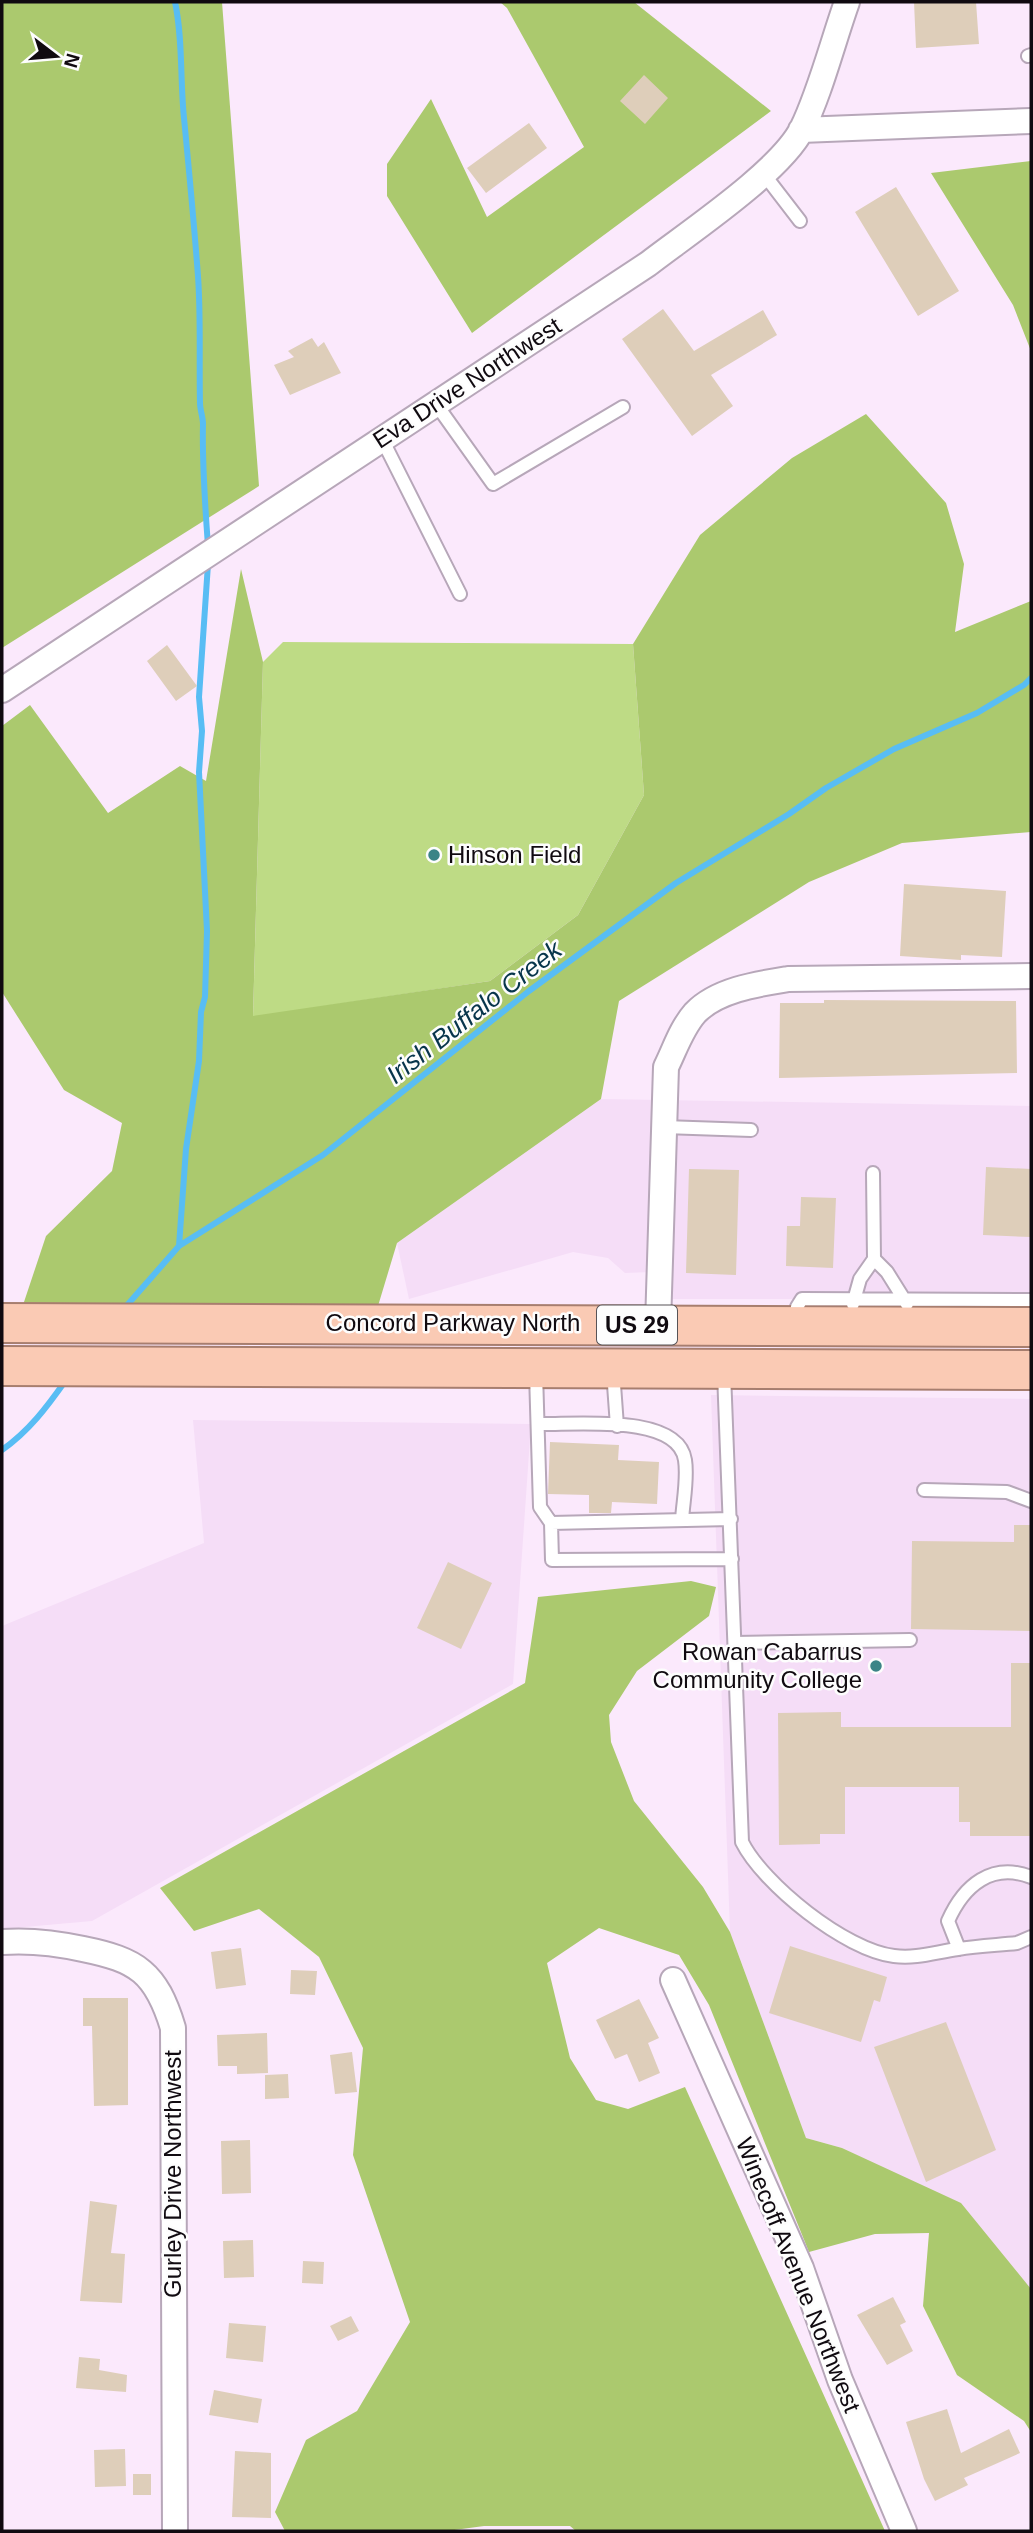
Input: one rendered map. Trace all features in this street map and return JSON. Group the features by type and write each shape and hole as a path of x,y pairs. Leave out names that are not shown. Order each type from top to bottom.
{"highway":[{"name":"Concord Parkway North","path":"12,1323 796,1325 852,1313 911,1313 1031,1326"},
{"path":"254,1368 367,1347 580,1347 592,1340 593,1324"},
{"name":"Concord Parkway North","path":"6,1366 1031,1370"}],"street":[{"name":"Eva Drive Northwest","path":"2,690 648,264 764,173 802,130 847,2"},
{"path":"802,130 1031,121"},
{"path":"658,1325 666,1068 680,1034 696,1012 723,996 751,985 788,979 1031,976"},
{"name":"Gurley Drive Northwest","path":"2,1942 60,1944 122,1957 140,1969 155,1986 170,2017 173,2028 175,2531"},
{"name":"Winecoff Avenue Northwest","path":"673,1980 801,2268 840,2380 904,2531"}],"lane":[{"path":"764,173 800,221"},
{"path":"436,404 493,484 623,407"},
{"path":"382,439 460,594"},
{"path":"664,1127 751,1130"},
{"path":"852,1313 860,1279 874,1259 873,1173"},
{"path":"874,1259 887,1272 911,1313 1031,1300"},
{"path":"536,1370 540,1507 551,1523 552,1560 732,1559"},
{"path":"613,1370 617,1426"},
{"path":"724,1370 742,1842 751,1860 788,1897 830,1927 878,1953 918,1957 959,1949 1017,1943 1031,1937"},
{"path":"538,1424 649,1427 674,1438 685,1459 682,1520"},
{"path":"924,1490 1007,1492 1031,1501"},
{"path":"551,1523 731,1519"},
{"path":"735,1643 910,1640"},
{"path":"959,1949 948,1921 957,1901 985,1877 1000,1870 1016,1871 1031,1877"}],"shaded area":[{"path":"601,1099 1031,1106 1031,1299 651,1299 651,1272 625,1273 608,1258 573,1252 409,1299 397,1243"},
{"name":"Rowan Cabarrus Community College","path":"711,1395 1031,1399 1031,2290 899,2176 842,2148 806,2138 730,1932"},
{"path":"193,1420 531,1424 513,1684 92,1921 2,1929 2,1626 204,1543"}],"green space":[{"path":"2,2 222,2 259,486 2,648"},
{"path":"500,2 634,2 771,111 472,333 387,196 387,164 431,99 487,217 584,147 507,8"},
{"path":"1031,161 1031,351 1013,305 931,173"},
{"path":"866,414 946,503 964,564 955,632 1031,601 1031,832 902,843 809,882 619,1001 601,1099 397,1243 378,1306 23,1305 46,1236 112,1171 122,1123 64,1090 2,992 2,726 30,705 108,813 180,766 206,781 241,569 263,662 253,1016 490,981 578,915 644,795 633,644 700,535 792,458"},
{"name":"Hinson Field","path":"283,642 633,644 644,795 578,915 490,981 253,1017 263,662"},
{"path":"691,1581 716,1587 709,1616 637,1671 609,1715 611,1742 634,1801 703,1887 730,1932 806,2138 842,2148 961,2203 1031,2289 1031,2432 1024,2421 957,2375 923,2306 929,2233 875,2234 809,2252 709,2005 679,1955 599,1928 547,1963 570,2058 596,2100 628,2109 685,2087 885,2531 576,2531 570,2526 484,2526 447,2531 285,2531 275,2512 306,2440 357,2411 410,2322 353,2155 363,2048 319,1957 259,1909 194,1931 160,1888 525,1683 538,1597"}],"building":[{"path":"914,2 976,2 979,44 916,48"},
{"path":"644,75 668,98 645,124 620,101"},
{"path":"529,123 547,148 486,193 467,168"},
{"path":"896,187 959,291 918,316 855,212"},
{"path":"663,309 694,351 763,310 777,335 711,375 733,406 692,436 622,339"},
{"path":"312,338 318,347 324,342 341,373 290,395 274,365 294,357 288,351"},
{"path":"167,645 197,686 176,701 147,661"},
{"path":"904,884 1006,891 1002,957 961,955 961,960 900,956"},
{"path":"824,1000 1016,1001 1017,1073 779,1078 780,1003 824,1003"},
{"path":"986,1167 1031,1169 1031,1237 983,1235"},
{"path":"689,1169 739,1170 736,1275 686,1273"},
{"path":"801,1197 836,1198 833,1268 786,1266 787,1226 800,1226"},
{"path":"550,1442 619,1445 618,1460 659,1462 657,1504 612,1502 611,1513 589,1513 589,1495 548,1494"},
{"path":"1014,1525 1031,1525 1031,1631 911,1629 912,1541 1014,1542"},
{"path":"448,1562 492,1583 461,1649 417,1628"},
{"path":"1011,1663 1031,1663 1031,1836 970,1836 970,1822 959,1822 959,1787 845,1787 845,1834 820,1834 820,1844 779,1845 778,1713 841,1712 841,1727 1011,1727"},
{"path":"790,1946 887,1977 880,2002 874,2000 861,2042 769,2013"},
{"path":"241,1948 246,1985 216,1989 211,1952"},
{"path":"291,1970 317,1971 315,1995 290,1994"},
{"path":"83,1998 128,1998 128,2105 94,2106 92,2026 83,2026"},
{"path":"639,1999 659,2038 648,2043 660,2073 639,2082 627,2054 615,2059 596,2020"},
{"path":"946,2022 996,2150 926,2182 874,2047"},
{"path":"267,2033 268,2073 237,2074 237,2066 218,2066 217,2035"},
{"path":"352,2052 357,2092 335,2094 330,2055"},
{"path":"288,2074 289,2098 265,2099 265,2075"},
{"path":"250,2140 251,2193 222,2194 221,2141"},
{"path":"90,2201 117,2205 111,2253 125,2254 122,2303 80,2301"},
{"path":"253,2240 254,2277 224,2278 223,2241"},
{"path":"303,2261 324,2262 323,2284 302,2283"},
{"path":"893,2297 906,2322 900,2325 913,2351 887,2365 857,2315"},
{"path":"351,2316 359,2331 338,2341 330,2326"},
{"path":"229,2323 266,2326 263,2362 226,2358"},
{"path":"79,2357 100,2359 99,2370 127,2375 126,2392 76,2388"},
{"path":"214,2390 262,2399 258,2423 209,2415"},
{"path":"947,2409 961,2453 1009,2429 1020,2453 964,2478 968,2485 935,2501 924,2479 906,2422"},
{"path":"125,2449 126,2486 95,2487 94,2450"},
{"path":"235,2451 271,2453 271,2518 232,2517"},
{"path":"133,2474 151,2474 151,2495 133,2495"}],"waterway":[{"path":"175,2 198,276 200,403 208,546"},
{"path":"179,1246 186,1149 199,1061 201,1012 205,997 207,931 199,772 202,731 199,697 208,564"},
{"name":"Irish Buffalo Creek","path":"122,1311 179,1246 323,1155 529,991 676,883 789,814 826,788 894,749 977,713 1031,678"},
{"name":"Irish Buffalo Creek","path":"2,1450 37,1418 66,1380"}],"place":[{"name":"Hinson Field","path":"434,855"},
{"name":"Rowan Cabarrus Community College","path":"876,1666"}]}
